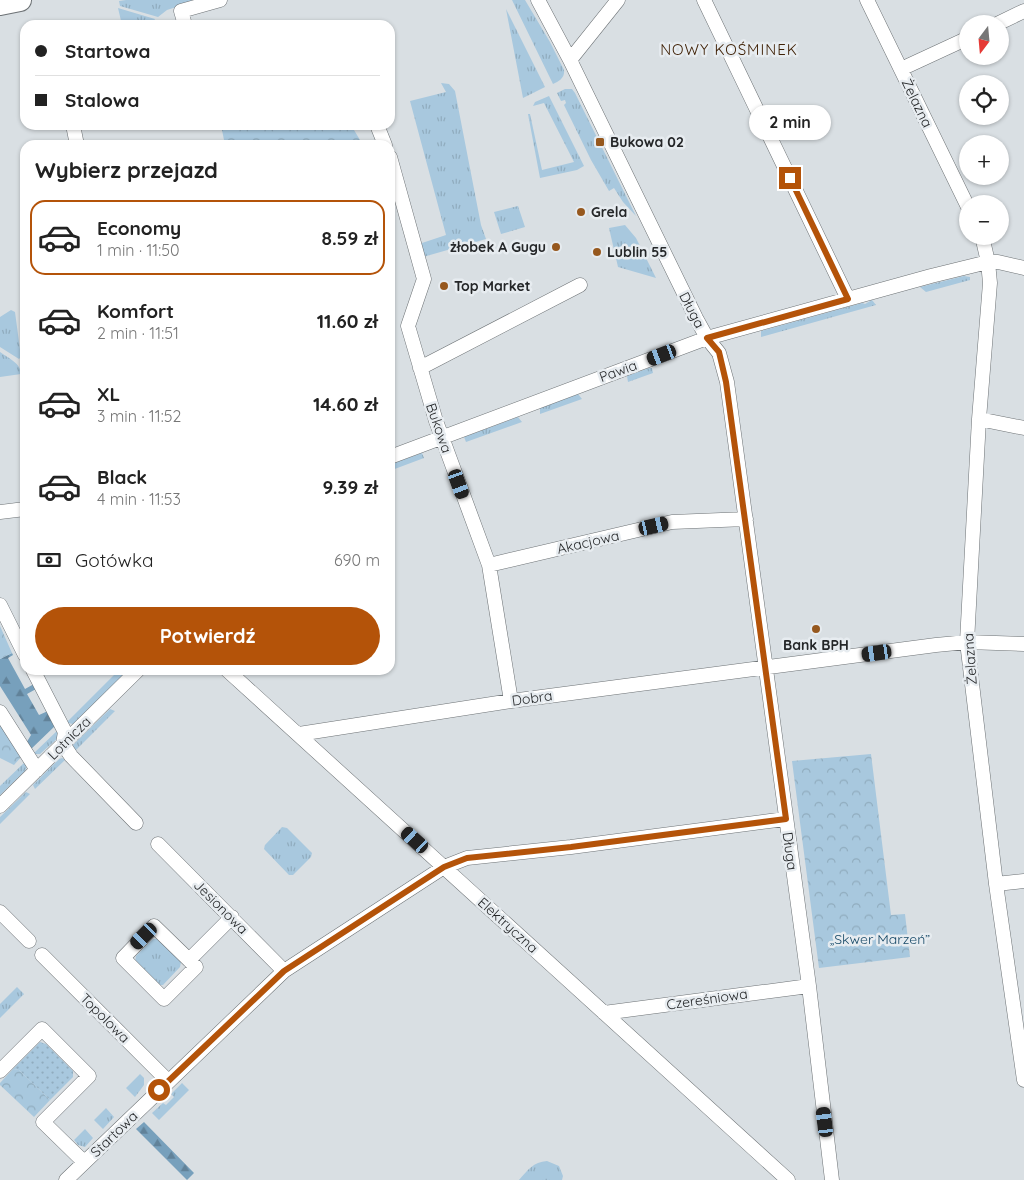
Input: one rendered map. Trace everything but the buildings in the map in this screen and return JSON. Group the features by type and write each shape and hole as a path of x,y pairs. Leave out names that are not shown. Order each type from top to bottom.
{"main road":[{"path":"0,4 20,0"}],"street":[{"path":"184,20 182,11 220,0"},
{"name":"Długa","path":"538,0 570,60 688,303 707,338 719,352 726,382 746,519 809,986 832,1180"},
{"path":"570,60 618,0"},
{"path":"704,0 848,299"},
{"name":"Żelazna","path":"867,0 963,195"},
{"path":"1009,18 1024,11"},
{"path":"901,69 959,42"},
{"name":"Bukowa","path":"395,175 424,278 408,326 442,437 489,565 511,701"},
{"name":"Żelazna","path":"984,245 990,284 979,419 967,642 996,884 1024,1080"},
{"name":"Pawia","path":"395,455 707,338 988,262 998,262 1024,268"},
{"path":"420,368 580,285"},
{"path":"979,419 1024,428"},
{"path":"0,512 20,510"},
{"name":"Akacjowa","path":"489,565 672,522 746,519"},
{"path":"0,606 20,645"},
{"name":"Dobra","path":"299,734 511,701 967,642 1024,644"},
{"path":"36,675 65,732 63,744 71,756 136,823"},
{"name":"Lotnicza","path":"0,806 133,675"},
{"name":"Elektryczna","path":"233,675 788,1180"},
{"path":"0,712 37,770"},
{"name":"Startowa","path":"66,1180 284,971 444,867 467,858 571,847 786,819"},
{"name":"Jesionowa","path":"158,844 284,971"},
{"path":"996,884 1024,881"},
{"path":"0,912 29,941"},
{"path":"189,960 232,917"},
{"path":"154,926 189,960 196,967 164,999 123,958 154,926"},
{"name":"Topolowa","path":"42,955 168,1081"},
{"name":"Czereśniowa","path":"604,1013 809,986"},
{"path":"0,1071 42,1029 89,1076 43,1122 84,1162"}],"green space":[{"path":"198,0 167,10 158,17 120,6 119,1"},
{"path":"512,0 525,0 564,70 563,77 553,84"},
{"path":"118,8 155,19 154,20 121,20"},
{"path":"506,9 545,87 523,98"},
{"path":"441,83 449,84 455,91 481,225 486,239 423,257 419,244 446,235 410,101 446,92"},
{"path":"565,89 572,89 575,93 636,216 623,202 614,188 609,191 591,160 564,105 566,103 565,100 561,101 557,93"},
{"path":"549,96 584,166 577,170 540,178 528,114 530,114 542,170 574,162 544,103 533,106 535,102"},
{"path":"222,130 354,130 360,140 224,140"},
{"path":"518,206 525,227 501,234 494,212"},
{"path":"625,225 636,238 656,278 618,267 609,228"},
{"path":"964,276 970,277 970,280 926,292 920,287"},
{"path":"872,300 876,305 761,337 761,331 862,303 865,304"},
{"path":"11,310 15,312 20,350 19,359 0,347 0,317"},
{"path":"0,352 19,367 20,374 0,377"},
{"path":"652,368 653,373 628,382 627,376"},
{"path":"578,394 582,399 540,414 540,408"},
{"path":"518,417 522,422 466,442 464,437"},
{"path":"422,453 424,458 395,469 395,463"},
{"path":"0,626 12,653 0,659"},
{"path":"12,653 13,655 8,658 25,689 34,684 36,689 27,694 39,715 48,711 56,725 29,751 25,745 31,735 0,686 0,659"},
{"path":"114,675 123,675 73,724 67,722"},
{"path":"110,709 115,711 74,752 73,745"},
{"path":"0,720 22,756 14,765 0,758"},
{"path":"59,729 59,737 40,754 33,754"},
{"name":"„Skwer Marzeń”","path":"871,754 891,915 905,914 910,957 819,968 792,761"},
{"path":"62,758 65,760 35,789 33,785"},
{"path":"26,761 25,771 0,795 0,786"},
{"path":"26,792 30,794 0,824 0,817"},
{"path":"282,827 287,828 312,853 311,857 293,875 289,875 264,849 265,845"},
{"path":"153,939 158,939 181,962 180,967 163,985 158,985 135,962 136,956"},
{"path":"17,987 24,994 0,1018 0,1004"},
{"path":"40,1042 46,1044 73,1071 73,1077 50,1100 19,1070 13,1069"},
{"path":"13,1069 19,1070 50,1100 34,1117 0,1085"},
{"path":"140,1074 144,1078 144,1085 135,1097 126,1088"},
{"path":"182,1083 189,1090 159,1120 152,1113 163,1103 166,1105 174,1097 171,1094"},
{"path":"106,1108 114,1117 103,1129 94,1120"},
{"path":"144,1122 194,1173 187,1180 136,1129"},
{"path":"85,1129 93,1138 85,1147 78,1145 74,1140"},
{"path":"547,1161 559,1166 563,1176 562,1180 519,1180 534,1165"}],"place":[{"name":"Bukowa 02","path":"600,142"},
{"name":"Grela","path":"581,212"},
{"name":"żłobek A Gugu","path":"556,247"},
{"name":"Lublin 55","path":"597,252"},
{"name":"Top Market","path":"444,286"},
{"name":"Bank BPH","path":"816,629"}],"district":[{"name":"NOWY KOŚMINEK","path":"729,50"}],"route":[{"path":"159,1090 284,971 444,867 459,860 786,819 726,382 719,352 707,338 848,299 790,178"}]}
